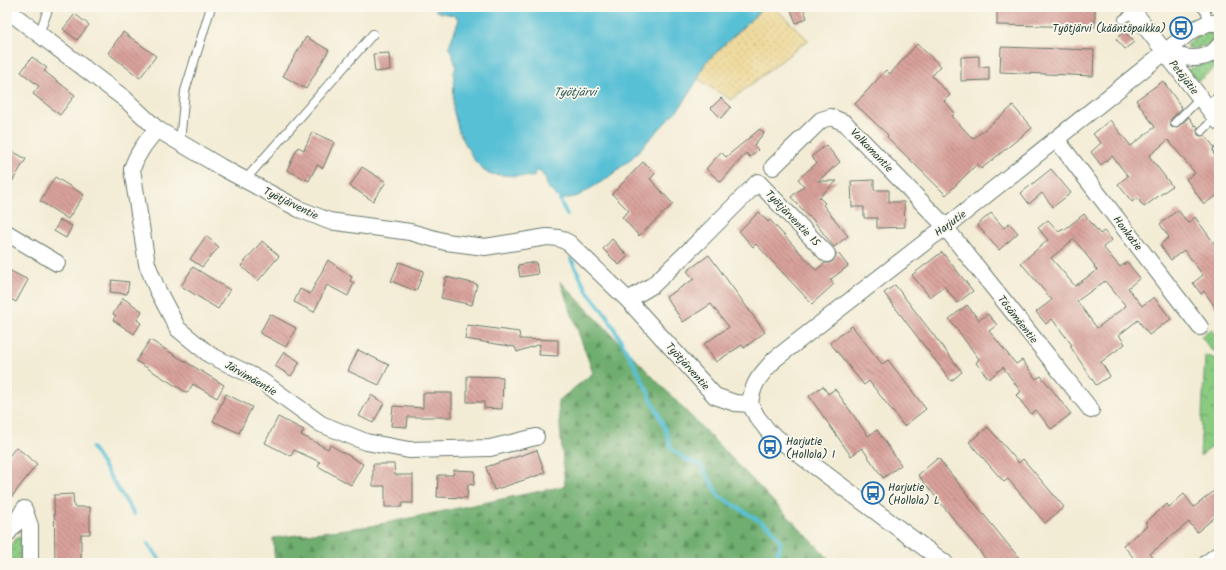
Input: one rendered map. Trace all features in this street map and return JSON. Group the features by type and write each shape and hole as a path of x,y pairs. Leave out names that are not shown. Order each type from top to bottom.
{"street":[{"name":"Työtjärventie","path":"7,10 125,99 157,129 245,180 300,209 330,221 410,232 446,242 485,247 547,238 559,238 569,243 628,300 715,396 735,403 750,404"},
{"name":"Petäjätie","path":"1130,13 1212,108"},
{"name":"Harjutie","path":"750,404 752,389 761,375 775,360 927,240 946,228 1191,31 1214,23"},
{"path":"1165,52 1182,58 1198,58 1209,55 1219,46"},
{"name":"Valkamantie","path":"773,167 821,120 831,117 845,123 946,228"},
{"name":"Järvimäentie","path":"157,129 141,149 132,169 147,264 157,289 178,329 210,355 259,379 321,424 366,442 409,450 490,448 536,437"},
{"name":"Honkatie","path":"1056,139 1200,328"},
{"name":"Työtjärventie 15","path":"628,300 653,285 700,242 758,182 827,254"},
{"name":"Tösämäentie","path":"946,228 1091,410"},
{"path":"7,233 57,262"},
{"path":"750,404 768,432 945,563"},
{"path":"7,534 16,523 24,509 30,526 30,563"},
{"path":"1207,563 1219,554"}],"lane":[{"path":"39,34 49,7"},
{"path":"180,142 185,91 211,7"},
{"path":"1202,7 1214,23"},
{"path":"245,180 373,34"},
{"path":"1175,123 1212,108"},
{"path":"1202,131 1212,108"}],"green space":[{"path":"1205,32 1210,32 1212,35 1214,39 1213,44 1193,49 1187,47 1187,44"},
{"path":"1219,59 1219,65 1195,83 1186,71 1194,67"},
{"path":"560,281 833,563 275,563 273,538 371,526 565,486 558,401 593,373"},
{"path":"1212,329 1219,339 1219,352 1211,350 1201,336"},
{"path":"1205,355 1219,360 1219,442 1200,456"},
{"path":"18,537 21,538 20,563 11,563 8,556 10,545"}],"sand":[{"path":"764,7 774,7 808,40 731,100 698,79 705,63"}],"water":[{"name":"Työtjärvi","path":"435,7 764,7 705,63 698,79 682,105 630,160 606,179 578,196 560,200 547,187 546,180 540,171 537,171 533,177 488,174 474,160 459,132 453,109 454,73 456,66 449,46 459,20 457,17 436,11"}],"building":[{"path":"797,7 803,7 807,18 796,23 791,10"},
{"path":"997,7 1095,7 1095,27 997,25"},
{"path":"75,14 89,25 77,40 63,29"},
{"path":"1124,31 1134,42 1125,49 1116,39"},
{"path":"123,32 156,56 140,78 108,53"},
{"path":"306,37 329,50 306,89 283,76"},
{"path":"917,44 941,66 932,76 950,95 944,101 955,113 952,116 973,139 1013,106 1032,128 981,169 977,164 946,195 887,137 888,135 855,104 886,70 890,74"},
{"path":"1001,47 1094,50 1093,76 1000,72"},
{"path":"389,53 390,70 375,72 373,54"},
{"path":"979,56 979,67 989,66 989,80 961,81 961,57"},
{"path":"32,57 47,68 44,71 75,95 60,115 33,94 39,86 21,72"},
{"path":"1163,81 1182,108 1171,119 1171,127 1177,128 1189,117 1195,126 1196,125 1198,127 1198,135 1205,135 1214,147 1214,155 1219,156 1219,194 1204,204 1186,179 1195,173 1168,140 1149,156 1172,186 1144,207 1137,198 1132,202 1118,184 1128,176 1112,156 1101,165 1091,152 1101,143 1093,134 1110,120 1131,146 1155,127 1136,100"},
{"path":"721,98 731,107 721,118 711,108"},
{"path":"760,129 764,133 754,145 758,150 750,157 746,153 721,182 706,169 721,152 726,157"},
{"path":"312,132 334,142 323,168 317,165 309,181 287,170 298,147 304,150"},
{"path":"826,145 840,162 818,181 837,181 819,197 825,203 823,205 848,236 834,247 810,216 809,217 791,197 804,186 798,179 817,163 811,157"},
{"path":"7,148 26,159 7,190"},
{"path":"643,162 655,174 650,179 673,204 639,236 622,217 629,211 612,194"},
{"path":"362,167 386,182 373,201 350,186"},
{"path":"1051,169 1071,193 1053,207 1042,193 1029,204 1021,193"},
{"path":"55,177 84,195 68,219 40,201"},
{"path":"874,180 874,190 889,190 889,202 904,202 905,227 877,228 877,218 864,218 864,207 852,207 851,181"},
{"path":"1178,210 1188,223 1195,217 1219,250 1219,313 1204,291 1201,294 1193,283 1203,275 1184,250 1171,260 1160,245 1169,237 1160,224"},
{"path":"759,212 768,222 770,220 816,270 825,263 833,261 838,253 848,266 830,280 834,284 812,304 756,244 753,247 739,231"},
{"path":"991,213 1004,228 1009,223 1018,233 999,250 977,225"},
{"path":"1084,214 1100,234 1104,231 1112,240 1103,247 1120,267 1127,262 1140,278 1128,288 1142,306 1154,297 1171,319 1149,335 1138,320 1119,335 1125,344 1101,362 1110,376 1096,385 1070,346 1072,345 1052,319 1046,324 1036,312 1052,300 1021,263 1048,240 1038,228 1048,220 1059,232 1063,228 1064,230","holes":["1074,239 1097,270 1075,286 1051,258","1105,281 1126,306 1097,328 1077,301"]},
{"path":"60,220 72,226 66,238 54,231"},
{"path":"206,236 219,247 202,267 190,259"},
{"path":"612,239 628,256 619,265 603,249"},
{"path":"262,241 279,256 258,281 241,266"},
{"path":"942,252 973,291 957,303 944,286 930,297 912,275"},
{"path":"709,255 765,332 744,348 742,345 716,362 704,344 729,327 711,304 683,322 666,297 694,279 687,271"},
{"path":"328,260 352,277 350,281 354,283 348,296 327,285 314,312 294,302 300,289 310,294"},
{"path":"399,262 424,271 416,291 391,281"},
{"path":"536,262 538,274 520,277 518,265"},
{"path":"193,267 230,290 218,309 181,286"},
{"path":"7,269 28,280 16,302 7,297"},
{"path":"446,277 477,284 472,305 441,298"},
{"path":"112,280 129,282 127,294 110,292"},
{"path":"895,285 962,372 951,381 884,293"},
{"path":"123,298 142,311 137,320 141,323 134,334 113,320 116,316 113,314"},
{"path":"967,305 979,320 988,314 997,325 989,331 1016,364 1022,360 1036,379 1041,376 1071,414 1051,429 1036,410 1031,414 1016,395 1021,392 1003,367 989,379 976,363 979,359 949,319"},
{"path":"270,314 296,328 286,347 260,333"},
{"path":"467,325 519,332 520,339 558,340 558,356 539,355 540,344 517,352 515,347 465,339"},
{"path":"852,326 882,364 888,360 926,409 904,426 869,381 864,385 830,343"},
{"path":"150,340 224,385 217,398 193,384 187,393 136,361"},
{"path":"358,350 389,365 379,385 348,371"},
{"path":"284,352 300,362 291,376 275,366"},
{"path":"467,376 503,377 502,409 484,408 484,402 467,402"},
{"path":"823,386 828,394 835,389 868,436 877,430 901,465 883,478 862,448 851,456 809,396"},
{"path":"423,393 452,393 452,417 408,417 407,427 391,426 393,406 423,408"},
{"path":"226,394 252,407 239,433 213,421"},
{"path":"371,395 384,403 373,423 359,416"},
{"path":"278,417 304,430 301,435 328,449 330,445 363,464 351,485 318,466 320,462 294,450 291,456 265,443"},
{"path":"988,427 1019,463 1023,459 1064,507 1045,523 1008,479 1004,482 969,442"},
{"path":"16,447 37,464 7,503 7,459"},
{"path":"537,450 545,473 494,490 486,467"},
{"path":"938,458 1023,563 989,563 918,475"},
{"path":"373,464 394,464 395,475 413,475 413,503 402,503 402,507 385,507 385,486 373,486"},
{"path":"454,470 475,471 474,485 468,484 467,498 437,497 438,475 453,475"},
{"path":"1219,487 1219,514 1197,532 1189,522 1150,554 1157,563 1138,563 1123,545 1147,526 1145,523 1167,504 1169,507 1184,494 1194,507"},
{"path":"73,494 74,507 90,507 90,534 81,534 81,563 55,563 54,495"}],"waterway":[{"path":"560,200 567,215"},
{"path":"571,259 587,291 607,316 638,371 665,428 671,448 686,460 701,465 719,496 771,528 781,543 774,563"},
{"path":"92,448 134,514"},
{"path":"148,544 162,563"}],"place":[{"name":"Työtjärvi (kääntöpaikka)","path":"1181,28"},
{"name":"Harjutie (Hollola) I","path":"770,447"},
{"name":"Harjutie (Hollola) L","path":"873,493"}]}
